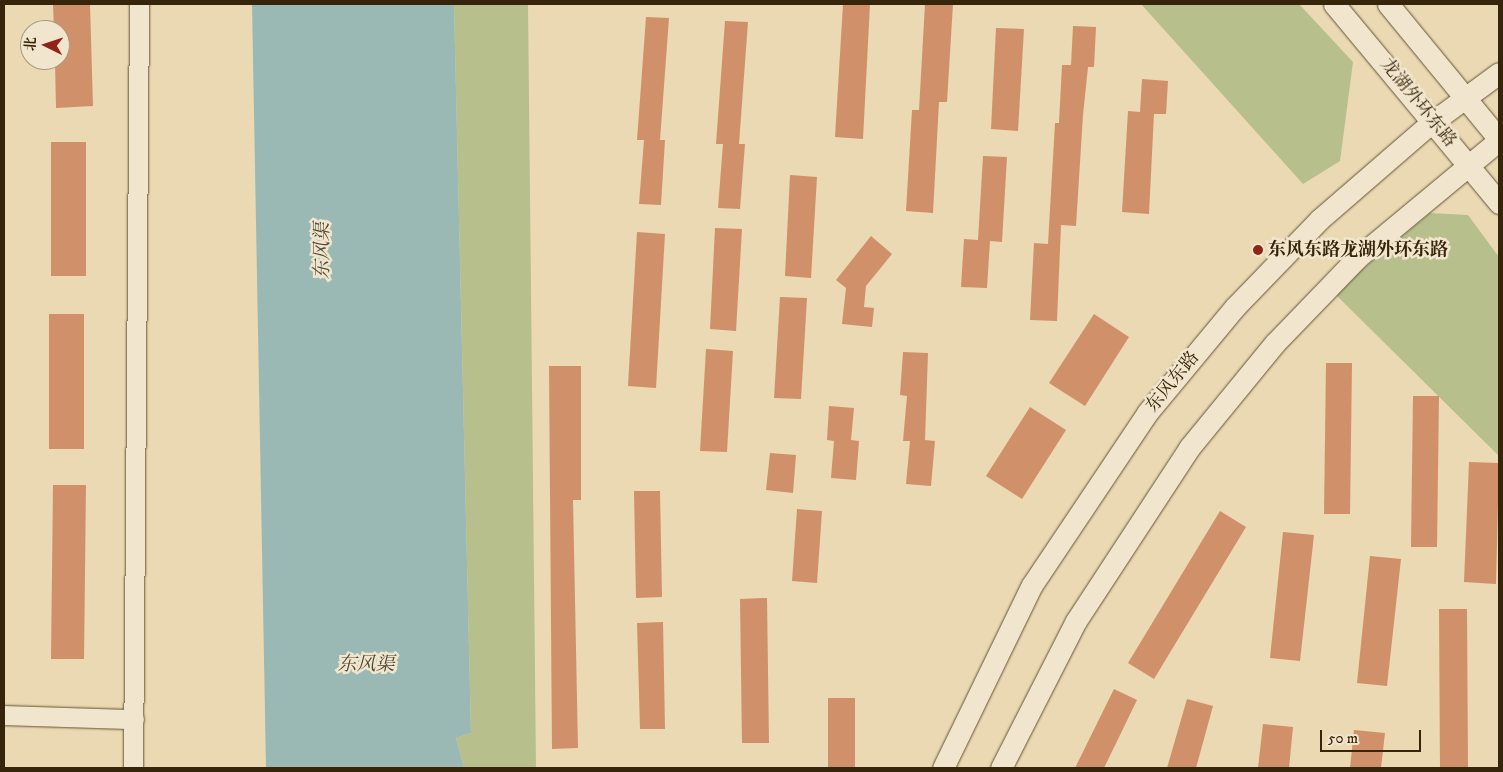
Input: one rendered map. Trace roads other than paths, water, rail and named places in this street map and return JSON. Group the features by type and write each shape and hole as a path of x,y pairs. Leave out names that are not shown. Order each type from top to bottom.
{"main road":[{"name":"龙湖外环东路","path":"1334,4 1499,203"},
{"path":"1001,768 1076,621 1189,448 1320,295 1467,164 1499,139 1388,4"},
{"name":"东风东路","path":"942,768 1032,585 1147,413 1288,251 1433,122 1499,72"}],"street":[{"path":"133,768 139,4"},
{"path":"4,715 134,719"}],"water":[{"name":"东风渠","path":"252,4 454,4 471,733 456,738 464,768 266,768"}],"place":[{"name":"东风东路龙湖外环东路","path":"1258,250"}]}
